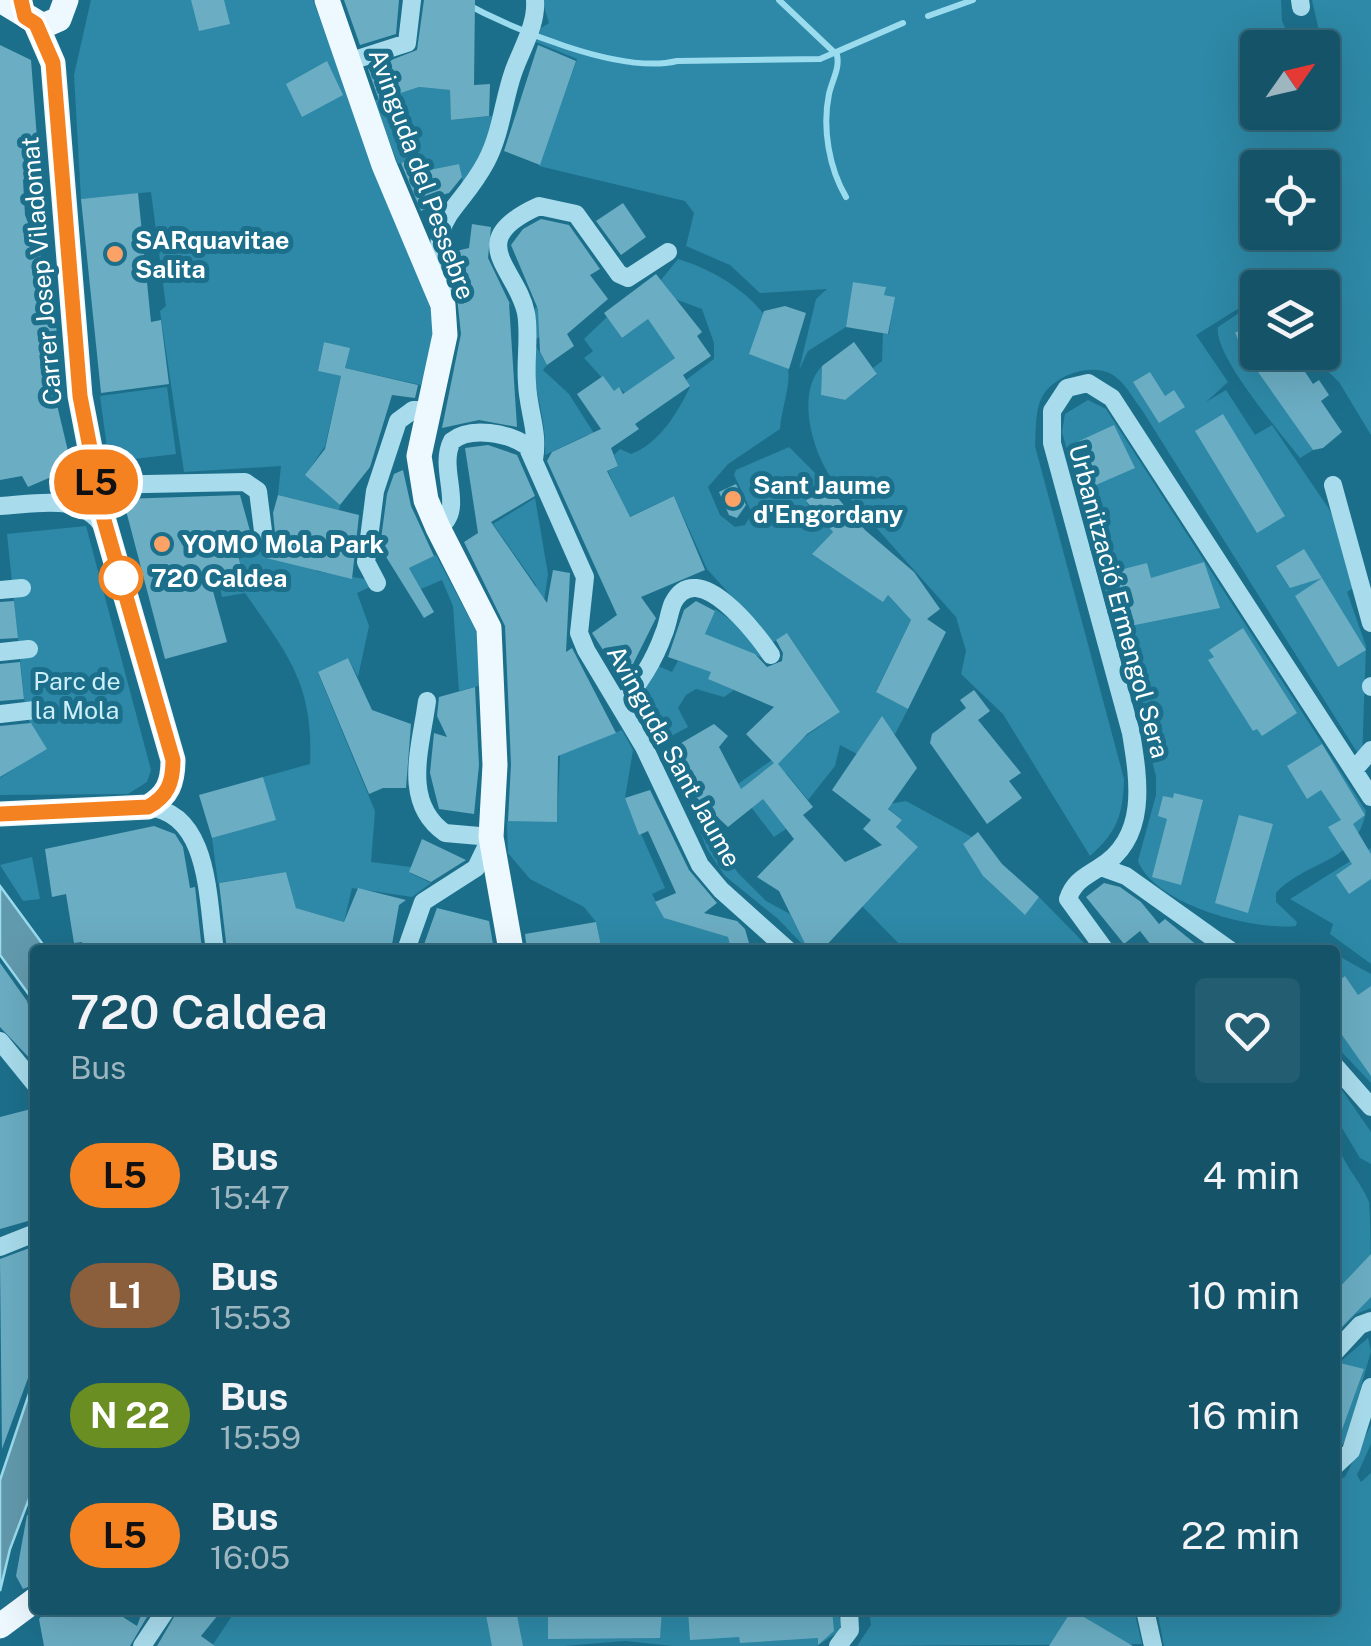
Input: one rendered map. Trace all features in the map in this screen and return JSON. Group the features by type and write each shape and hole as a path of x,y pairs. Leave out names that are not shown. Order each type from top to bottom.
{"main road":[{"path":"0,0 56,21 65,1"},
{"name":"Avinguda del Pessebre","path":"328,0 384,165 443,306 445,336 419,456 426,500 489,628 496,764 491,837 510,945"},
{"name":"Carrer Josep Viladomat","path":"27,13 53,63 80,396 95,475 173,777 160,800 148,807"},
{"path":"0,814 148,807"},
{"path":"6,1622 30,1604"}],"street":[{"path":"348,62 407,42 412,0"},
{"path":"443,306 445,290 439,255 442,222 488,157 535,0"},
{"path":"534,460 537,429 527,389 526,313 502,268 499,241 508,224 538,206 576,214 619,274 628,278 668,252"},
{"name":"Urbanització Ermengol Sera","path":"1102,945 1070,907 1070,892 1078,880 1125,846 1138,776 1131,734 1052,444 1052,410 1058,397 1076,384 1088,383 1112,398 1371,796"},
{"path":"377,583 366,562 368,514 398,421 413,410 426,410"},
{"path":"438,528 448,522 453,508 446,452 459,436 518,439 534,460"},
{"name":"Avinguda Sant Jaume","path":"534,460 585,577 579,633 620,704 700,865 720,890 782,945"},
{"path":"67,502 95,475 245,482 258,491 264,538"},
{"path":"1334,485 1371,623"},
{"path":"0,506 67,502 86,508 110,537"},
{"path":"0,590 22,588"},
{"path":"620,704 652,663 673,603 696,588 723,600 746,621 771,655"},
{"path":"0,652 28,649"},
{"path":"408,945 424,902 482,860 491,837 445,833 421,809 417,776 427,701"},
{"path":"0,714 35,710"},
{"path":"1354,770 1371,750"},
{"path":"148,807 178,817 198,848 213,945"},
{"path":"1101,867 1126,876 1223,945"},
{"path":"461,876 482,878 501,893"},
{"path":"0,1041 30,1078"},
{"path":"1340,1072 1371,1107"},
{"path":"0,1247 30,1235"},
{"path":"1340,1347 1360,1326 1371,1321"},
{"path":"1340,1461 1350,1451 1371,1387"},
{"path":"142,1646 163,1615"},
{"path":"838,1646 850,1630 849,1615"},
{"path":"1147,1615 1152,1646"}],"green space":[{"path":"91,0 313,0 432,312 434,344 421,385 345,368 349,348 324,342 318,371 341,376 325,446 309,470 311,480 340,505 339,510 278,495 281,466 184,472 160,311 166,306 151,192 81,199 74,75"},
{"path":"542,0 1281,0 1286,30 1240,30 1240,130 1340,130 1340,30 1319,30 1312,0 1371,0 1371,435 1339,382 1327,370 1340,370 1340,270 1240,270 1240,308 1196,335 1228,382 1206,402 1226,390 1255,435 1272,425 1329,509 1364,580 1347,592 1366,646 1362,760 1127,389 1108,373 1076,372 1055,383 1041,399 1035,446 1124,779 1117,822 1090,856 1003,714 961,674 966,651 956,617 830,476 817,451 808,406 814,377 822,366 821,395 844,400 877,375 873,368 882,361 883,333 889,334 894,297 884,295 885,287 854,282 846,327 808,351 799,370 816,299 827,289 760,293 730,265 686,246 694,213 685,201 539,166 577,59 536,42 541,28 549,23"},
{"path":"419,87 450,90 452,120 492,116 485,150 464,189 459,164 424,171 418,156 398,164 373,101"},
{"path":"678,259 715,274 748,298 774,329 788,368 780,429 728,464 708,487 720,515 735,527 745,525 752,513 734,475 736,470 789,447 825,483 806,502 833,532 813,553 883,601 888,595 911,620 876,691 908,709 895,734 877,724 857,754 840,745 835,766 808,800 786,773 770,785 760,774 744,787 770,793 786,829 774,837 735,786 840,712 788,634 773,642 707,569 674,496 629,517 608,471 618,466 614,455 620,449 631,454 659,435 690,387 686,380 714,359 714,343 702,309 675,299 661,280"},
{"path":"542,305 556,327 534,341 535,308"},
{"path":"1240,312 1240,330 1235,334 1240,341 1240,370 1259,370 1313,450 1300,458 1250,394 1226,356 1218,327"},
{"path":"607,317 622,338 649,318 675,358 625,393 619,388 614,391 584,358 593,351 584,339"},
{"path":"534,342 547,365 543,370 569,394 602,446 587,435 545,455 533,365"},
{"path":"167,387 176,454 109,462 100,396"},
{"path":"1088,400 1106,409 1366,811 1352,842 1276,893 1276,902 1297,922 1296,926 1256,924 1208,912 1164,890 1148,877 1138,861 1156,795 1156,776 1062,432 1065,414"},
{"path":"535,498 548,574 543,608 538,608 536,585 493,524"},
{"name":"Parc de la Mola","path":"86,526 151,770 147,782 128,794 0,795 0,778 46,748 26,716 7,534"},
{"path":"270,549 316,567 316,571 365,579 370,587 357,593 369,626 358,677 348,658 318,673 375,811 371,862 411,867 410,873 431,883 412,897 352,888 344,922 296,908 286,872 218,883 212,838 275,820 263,777 310,764 308,712 286,653 245,593 222,597 219,582 242,572 239,559"},
{"path":"436,555 480,638 482,685 459,691 453,606 442,580 421,589 409,568"},
{"path":"715,609 745,630 767,660 724,642 709,679 734,690 724,697 696,689 686,695 678,708 688,727 655,745 631,707 658,666 672,672 678,661 693,665"},
{"path":"622,730 633,750 625,798 665,888 652,894 664,918 728,937 730,945 601,945 596,922 584,907 530,879 508,853 507,821 557,821 560,755"},
{"path":"906,801 972,837 963,844 984,877 1024,914 1039,897 1086,945 900,945 862,906 917,848 896,827 902,820 884,805"},
{"path":"688,803 738,873 766,901 790,914 806,945 725,876 707,849"},
{"path":"1371,848 1371,964 1330,934 1333,924 1290,899"},
{"path":"32,857 40,899 23,901 0,865"},
{"path":"1340,957 1371,974 1371,1083 1340,1050"},
{"path":"1340,1087 1371,1132 1371,1164 1360,1158 1342,1128"},
{"path":"1340,1151 1369,1202 1371,1308 1356,1314 1340,1330"},
{"path":"1368,1338 1371,1351 1346,1440 1340,1448 1340,1362"},
{"path":"1371,1425 1371,1444 1357,1475 1361,1482 1371,1473 1371,1646 1164,1646 1158,1615 1340,1615 1340,1479 1345,1477"},
{"path":"233,1615 838,1615 841,1620 840,1631 817,1646 673,1646 625,1641 564,1646 212,1646"},
{"path":"870,1615 1135,1615 1142,1644 857,1646 871,1625"}],"shaded area":[{"path":"0,886 43,945 30,945 30,996 0,955"},
{"path":"30,1391 30,1496 10,1549 0,1591 0,1480"}],"building":[{"path":"191,0 224,0 230,24 199,31"},
{"path":"344,0 399,0 396,34 360,45"},
{"path":"424,0 475,0 474,85 490,84 489,116 451,120 450,90 419,87 379,100 368,69 417,50"},
{"path":"0,45 31,60 39,165 23,180 25,215 51,282 63,387 53,388 72,468 28,487 22,476 0,480"},
{"path":"538,45 576,61 540,165 504,151"},
{"path":"327,61 343,95 302,117 286,84"},
{"path":"419,156 424,171 459,164 462,177 449,193 431,198 432,206 421,211 401,163"},
{"path":"138,193 151,322 161,320 169,384 101,393 81,199"},
{"path":"623,203 646,237 621,255 596,221"},
{"path":"541,219 569,225 600,269 590,275 608,299 567,334 574,346 547,365 540,352 538,309 511,245 523,229"},
{"path":"472,224 491,227 488,258 511,306 509,303 517,427 479,420 442,428 461,334 452,252 469,248"},
{"path":"656,274 702,332 697,336 711,356 683,375 690,386 635,424 639,429 611,448 618,466 607,471 630,517 674,496 705,570 641,597 656,618 624,682 592,633 617,615 547,461 552,452 601,429 577,394 603,376 614,391 619,387 623,394 675,358 648,319 622,338 604,313"},
{"path":"853,282 886,287 884,295 895,297 888,334 846,327"},
{"path":"785,306 806,313 789,369 749,354 764,311"},
{"path":"324,342 350,348 345,368 418,385 415,398 392,395 370,467 340,505 305,475 325,449 341,376 318,371"},
{"path":"854,342 877,374 845,400 821,395 822,366"},
{"path":"1257,370 1304,370 1313,384 1319,380 1329,395 1321,401 1342,432 1323,448 1313,450"},
{"path":"1150,372 1165,396 1174,390 1185,407 1159,423 1133,382"},
{"path":"1223,414 1285,516 1257,533 1195,431"},
{"path":"1114,425 1135,468 1096,485 1077,442"},
{"path":"488,445 517,455 535,496 491,522 547,603 553,570 570,573 566,652 572,648 616,733 558,756 557,822 508,821 511,764 505,626 464,542 478,533 465,448"},
{"path":"403,470 411,506 434,556 409,568 434,612 424,618 380,547 387,494 394,474"},
{"path":"825,483 865,530 914,572 940,609 927,619 946,632 908,709 876,692 911,620 888,595 883,602 812,554 833,532 806,501"},
{"name":"Sant Jaume d'Engordany","path":"736,484 746,505 737,518 729,515 719,492"},
{"path":"240,495 257,556 237,552 243,574 211,584 227,642 165,659 123,499"},
{"path":"278,495 359,515 352,579 262,557 276,543 273,513"},
{"path":"1304,549 1322,578 1290,588 1276,566"},
{"path":"1204,562 1220,608 1130,626 1116,571 1147,563 1151,578"},
{"path":"1322,578 1366,650 1338,667 1295,596"},
{"path":"14,601 18,638 0,639 0,602"},
{"path":"696,601 715,611 705,634 755,654 767,667 782,661 783,653 776,640 787,633 840,712 807,734 778,764 813,807 803,815 845,862 882,845 863,829 871,820 832,790 882,716 917,768 888,809 902,820 896,827 918,847 827,945 806,945 779,891 757,877 794,839 763,799 728,827 695,796 698,793 684,768 675,773 664,753 714,724 728,736 719,747 741,789 774,763 746,734 774,707 708,679 711,672 668,657 684,610"},
{"path":"1243,628 1297,713 1262,736 1257,729 1253,731 1208,660 1214,657 1209,650"},
{"path":"348,658 372,710 411,724 406,788 383,788 369,794 318,672"},
{"path":"20,662 24,699 0,701 0,664"},
{"path":"475,687 479,765 474,814 439,809 430,773 434,733 447,737 437,716 439,697"},
{"path":"974,690 990,711 978,720 1021,773 1009,781 1022,798 987,824 930,743 932,734 966,708 960,700"},
{"path":"31,723 47,749 0,777 0,726"},
{"path":"1322,744 1365,815 1353,824 1371,854 1371,879 1349,894 1336,875 1352,864 1328,827 1341,820 1321,790 1307,799 1287,766"},
{"path":"263,777 276,820 212,838 199,795"},
{"path":"650,790 689,870 717,903 704,913 737,921 745,929 750,945 730,945 728,937 664,918 655,902 676,893 648,831 639,835 625,798"},
{"path":"1174,793 1203,800 1181,885 1152,877 1167,819 1158,816 1163,796 1173,798"},
{"path":"1239,815 1273,824 1248,913 1215,903"},
{"path":"154,826 175,834 183,847 190,888 195,887 201,945 74,943 66,894 52,897 45,849"},
{"path":"978,832 1002,864 1039,897 1025,915 983,876 963,844"},
{"path":"422,839 466,860 431,882 409,872"},
{"path":"286,872 296,908 344,922 358,888 406,900 399,905 392,945 226,945 219,883"},
{"path":"1104,883 1120,887 1141,902 1159,924 1165,919 1197,945 1151,945 1140,931 1124,944 1086,897"},
{"path":"437,908 489,921 493,945 424,945"},
{"path":"596,922 601,945 526,945 525,934"},
{"path":"0,963 27,1001 30,1059 0,1027"},
{"path":"1345,976 1358,995 1371,986 1371,1076 1340,1032 1340,980"},
{"path":"30,1109 30,1220 0,1229 0,1117"},
{"path":"30,1248 30,1373 2,1449 0,1259"},
{"path":"1371,1254 1371,1297 1340,1329 1340,1287"},
{"path":"1340,1363 1364,1369 1340,1435"},
{"path":"27,1515 30,1515 30,1586 23,1589 16,1576"},
{"path":"43,1615 120,1615 137,1626 141,1615 148,1615 130,1646 44,1646 39,1619"},
{"path":"175,1615 218,1615 201,1636 215,1646 157,1646"},
{"path":"486,1615 517,1615 523,1646 492,1646"},
{"path":"548,1615 662,1615 660,1638 548,1639"},
{"path":"688,1615 832,1615 834,1631 818,1645 818,1638 740,1643 739,1637 690,1640"},
{"path":"1069,1615 1080,1615 1133,1646 1049,1646"}],"waterway":[{"path":"459,0 565,46 653,64 820,59 903,23"},
{"path":"779,0 837,55 827,107 827,134 835,173 846,197"},
{"path":"928,16 973,0"}],"bus line":[{"name":"L5","path":"0,814 148,807 160,800 173,777 173,760 96,486 80,396 53,63 36,24 25,17 21,0"}],"place":[{"name":"SARquavitae Salita","path":"115,254"},
{"name":"Sant Jaume d'Engordany","path":"733,499"},
{"name":"YOMO Mola Park","path":"162,544"},
{"name":"720 Caldea","path":"121,578"}]}
